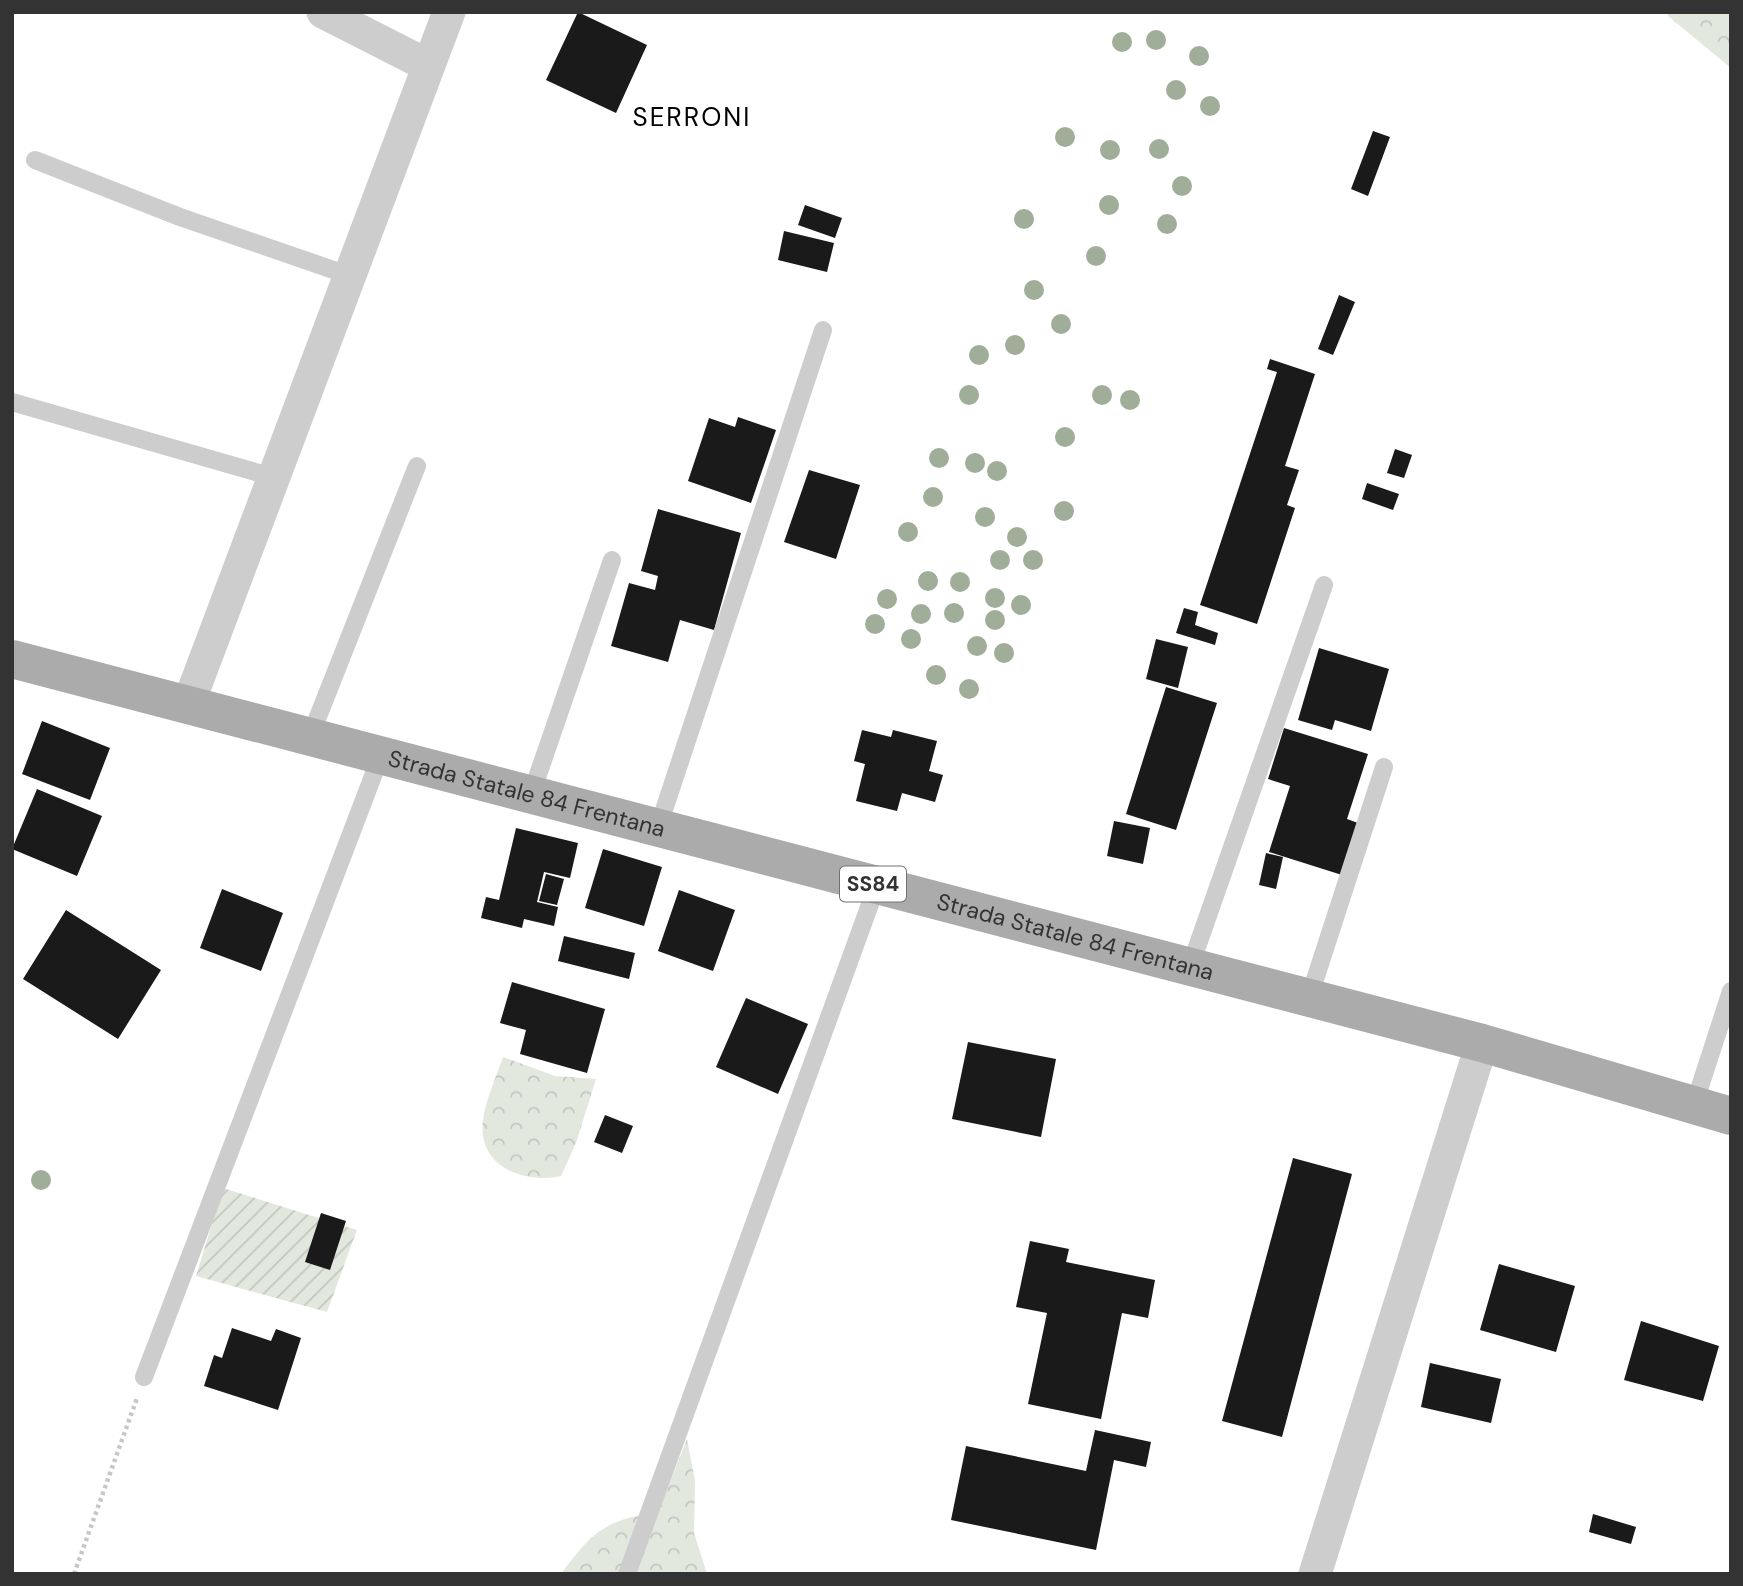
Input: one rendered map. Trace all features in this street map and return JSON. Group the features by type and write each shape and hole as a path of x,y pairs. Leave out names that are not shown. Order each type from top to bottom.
{"main road":[{"name":"Strada Statale 84 Frentana","path":"12,659 1482,1043 1731,1116"}],"street":[{"path":"323,12 427,65"},
{"path":"188,705 449,12"},
{"path":"1315,1574 1482,1043"}],"lane":[{"path":"35,160 180,217 348,275"},
{"path":"658,828 823,330"},
{"path":"12,402 273,478"},
{"path":"310,737 417,466"},
{"path":"531,795 612,560"},
{"path":"1190,967 1325,585"},
{"path":"144,1377 381,755"},
{"path":"1309,998 1384,767"},
{"path":"627,1574 877,885"},
{"path":"1693,1105 1731,991"}],"path":[{"path":"74,1574 144,1377"}],"green space":[{"path":"1668,12 1731,12 1731,68 1668,16"},
{"path":"503,1057 555,1076 596,1079 576,1143 561,1176 547,1178 518,1174 506,1169 487,1150 483,1136 483,1120"},
{"path":"223,1188 357,1230 327,1312 196,1276"},
{"path":"687,1439 695,1481 694,1533 707,1574 561,1574 582,1547 602,1530 625,1519 658,1512"}],"building":[{"path":"578,12 647,45 616,113 546,80"},
{"path":"1373,131 1390,137 1368,196 1351,189"},
{"path":"805,205 842,218 835,238 798,225"},
{"path":"784,231 834,243 827,272 778,260"},
{"path":"1339,295 1355,302 1333,355 1318,349"},
{"path":"1270,359 1315,374 1285,466 1299,470 1287,505 1295,508 1257,624 1200,605 1277,372 1267,369"},
{"path":"738,417 776,430 751,503 688,481 709,418 735,427"},
{"path":"1395,449 1412,455 1404,478 1387,473"},
{"path":"809,470 860,485 836,559 784,542"},
{"path":"1367,483 1399,494 1393,510 1362,499"},
{"path":"658,509 741,533 714,630 680,620 668,662 611,646 629,583 655,590 658,576 641,571"},
{"path":"1184,608 1198,612 1195,625 1218,633 1215,645 1176,633"},
{"path":"1156,639 1188,647 1178,688 1146,679"},
{"path":"1319,648 1389,669 1371,731 1335,720 1332,730 1298,720"},
{"path":"1166,687 1217,703 1176,830 1126,814"},
{"path":"42,721 110,748 90,800 22,774"},
{"path":"1284,728 1368,754 1347,819 1358,823 1342,875 1269,852 1290,786 1268,779"},
{"path":"862,730 891,737 893,730 937,741 929,771 943,775 935,802 902,793 897,811 856,801 865,764 854,761"},
{"path":"37,789 102,816 77,876 12,849"},
{"path":"1114,821 1150,828 1143,864 1107,856"},
{"path":"516,828 578,843 570,878 544,872 537,902 558,907 554,926 524,919 522,928 481,918 486,897 499,900"},
{"path":"603,849 662,867 644,926 585,908"},
{"path":"1266,853 1283,857 1276,889 1259,885"},
{"path":"546,874 564,879 557,905 539,901"},
{"path":"222,889 283,913 261,971 200,948"},
{"path":"679,890 735,910 713,971 658,951"},
{"path":"66,910 161,970 118,1039 23,979"},
{"path":"564,936 635,953 629,979 558,961"},
{"path":"512,982 605,1009 587,1073 520,1054 526,1030 500,1023"},
{"path":"746,998 808,1024 778,1094 716,1067"},
{"path":"968,1042 1056,1059 1041,1137 952,1119"},
{"path":"605,1115 633,1126 622,1153 594,1142"},
{"path":"1293,1158 1352,1174 1282,1437 1222,1421"},
{"path":"321,1213 346,1221 330,1270 305,1262"},
{"path":"1030,1241 1069,1249 1066,1262 1155,1280 1148,1318 1122,1313 1101,1419 1028,1404 1047,1313 1016,1307"},
{"path":"1499,1264 1575,1286 1556,1352 1480,1330"},
{"path":"1641,1321 1719,1346 1703,1401 1624,1380"},
{"path":"232,1328 271,1341 276,1329 301,1338 278,1410 204,1386 214,1355 222,1358"},
{"path":"1430,1363 1501,1379 1491,1423 1421,1407"},
{"path":"1095,1430 1151,1442 1146,1467 1114,1460 1096,1550 951,1520 966,1446 1086,1471"},
{"path":"1593,1514 1636,1527 1631,1544 1589,1532"}],"district":[{"name":"SERRONI","path":"692,117"}]}
